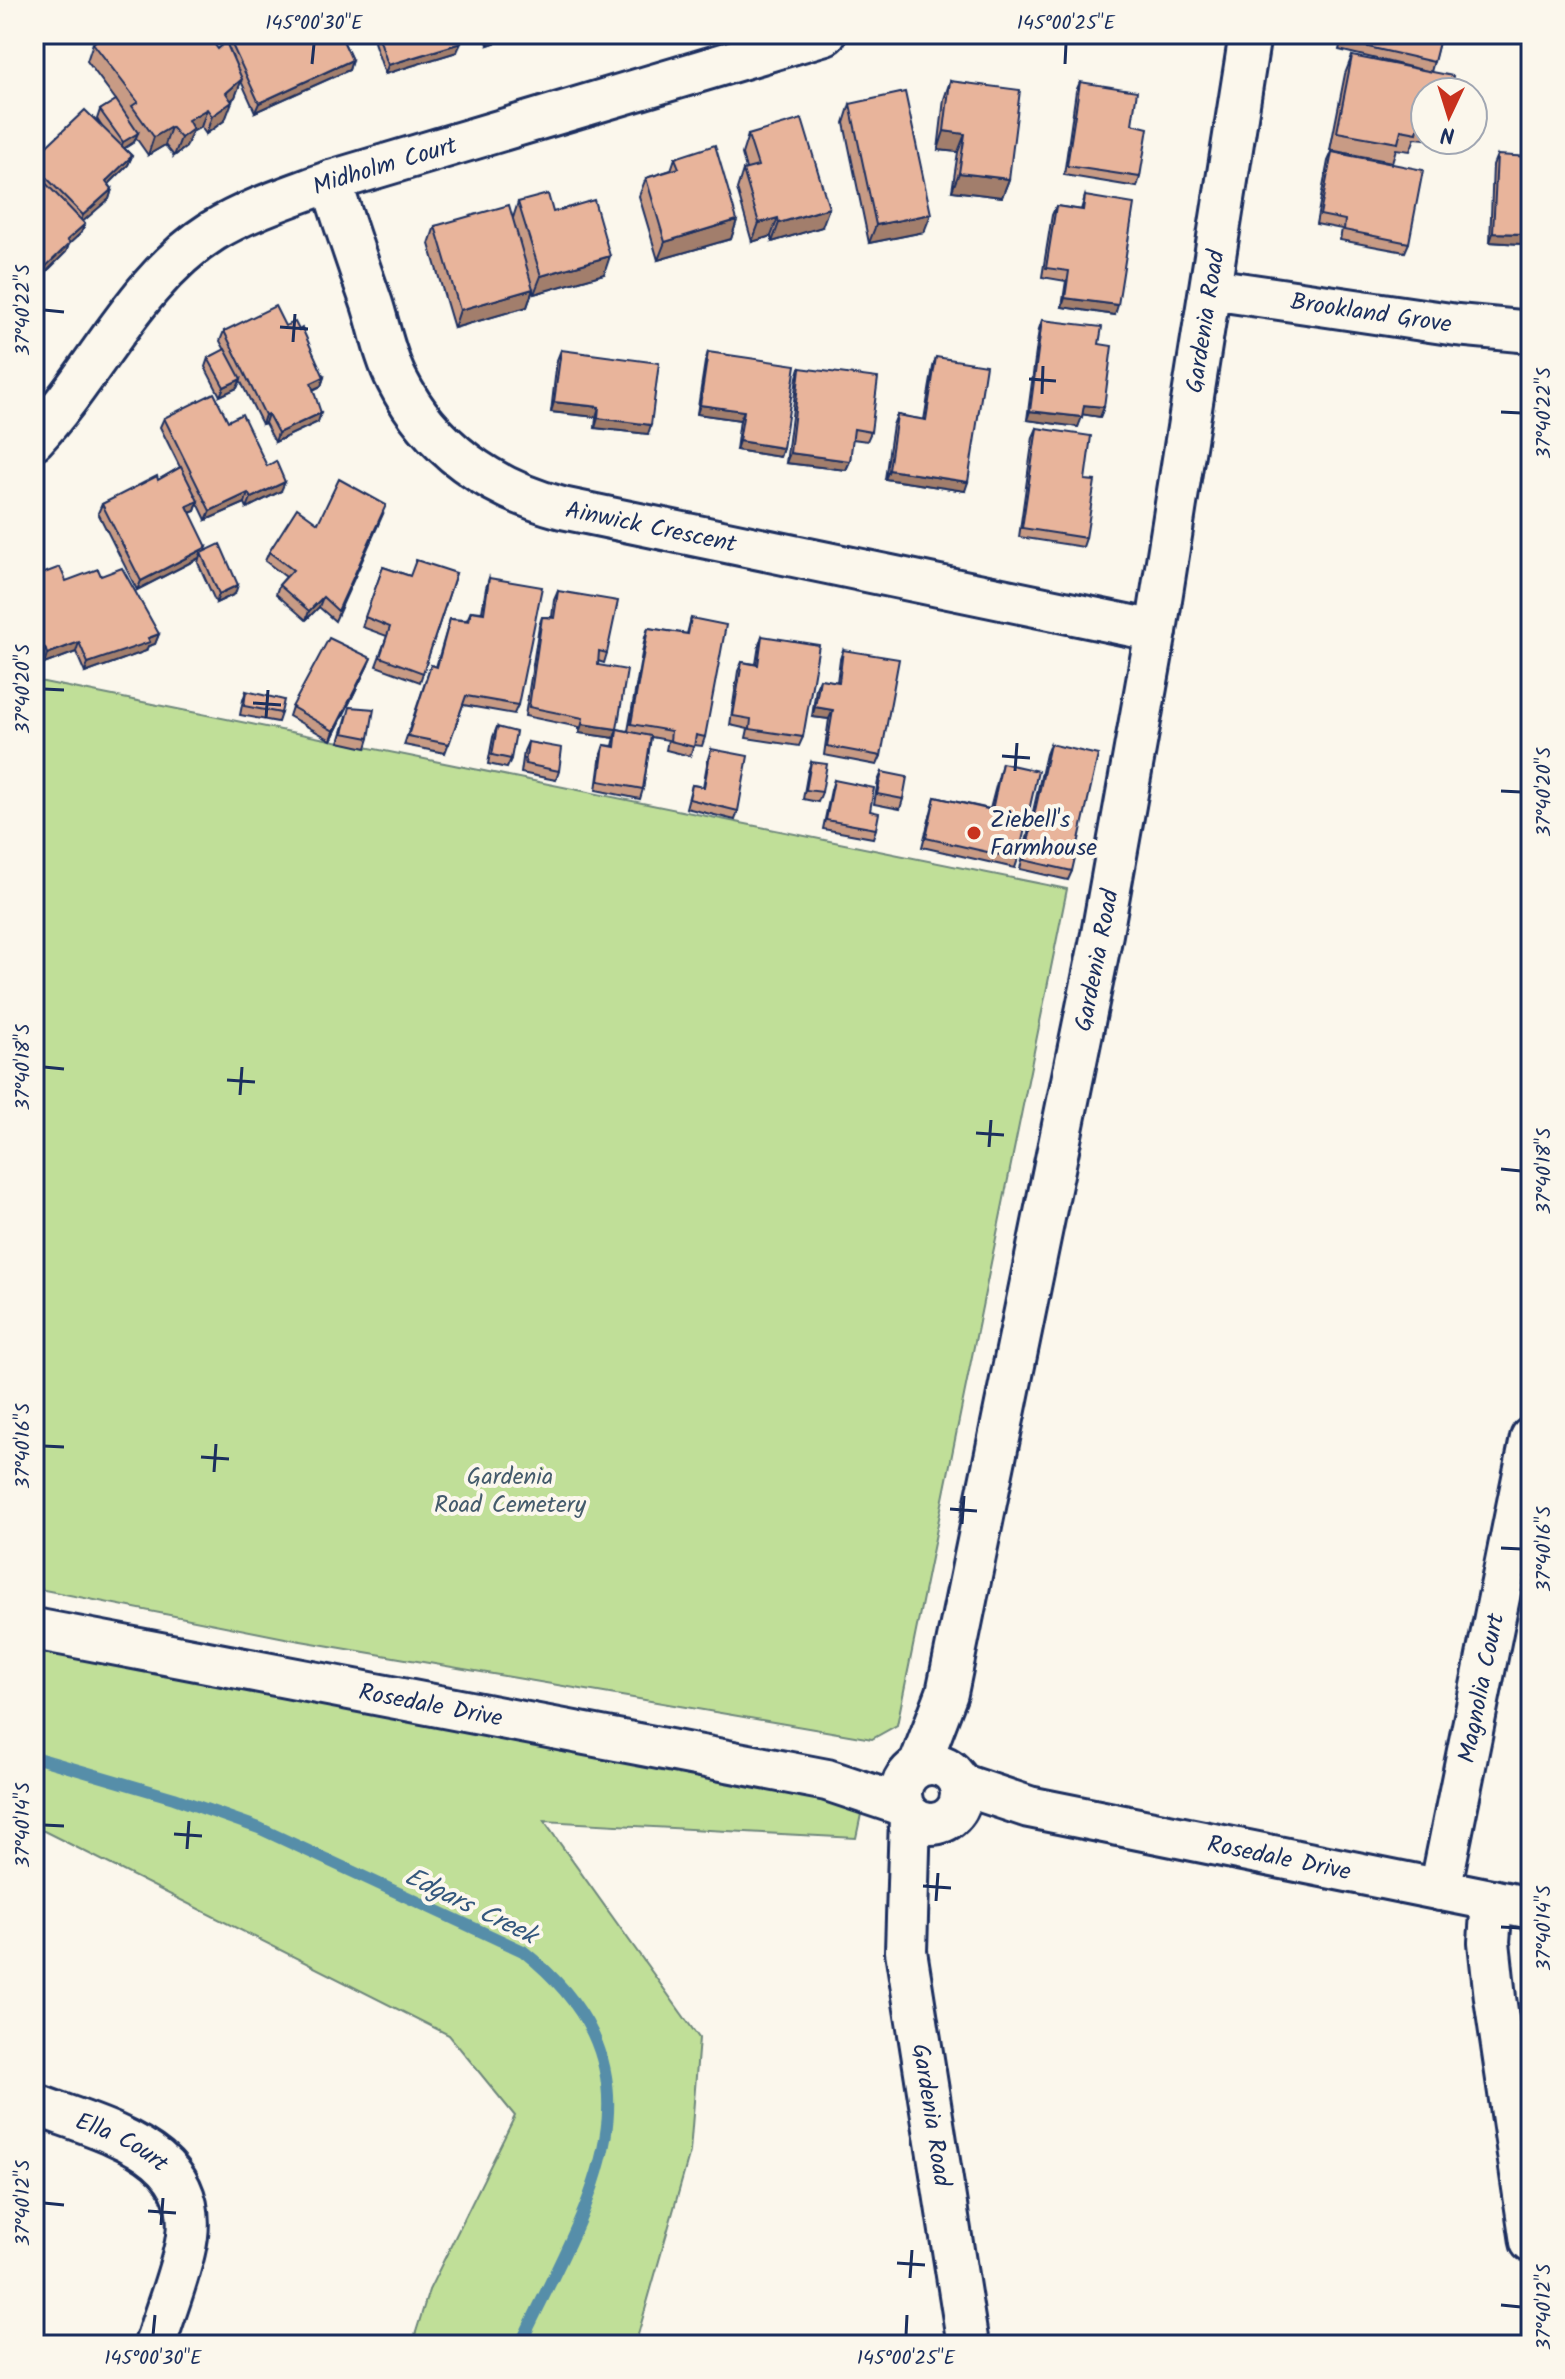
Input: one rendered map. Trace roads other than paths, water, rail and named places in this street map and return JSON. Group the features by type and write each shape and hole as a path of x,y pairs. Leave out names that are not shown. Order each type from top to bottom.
{"street":[{"name":"Midholm Court","path":"34,439 64,407 134,308 178,259 212,232 251,211 331,181 825,34"},
{"name":"Gardenia Road","path":"968,2345 909,1979 906,1951 910,1884 931,1794 947,1693 1102,934 1156,631 1211,289 1244,35"},
{"name":"Ainwick Crescent","path":"331,181 396,380 422,420 453,454 492,481 526,498 562,508 1156,631"},
{"name":"Brookland Grove","path":"1211,289 1457,325 1531,332"},
{"name":"Magnolia Court","path":"1440,1890 1531,1438"},
{"name":"Rosedale Drive","path":"34,1629 827,1780 1029,1807 1531,1908"},
{"path":"1492,1900 1489,1942 1495,1998 1531,2242"},
{"name":"Ella Court","path":"34,2104 131,2142 172,2170 184,2195 188,2223 185,2250 155,2345"}],"waterway":[{"name":"Edgars Creek","path":"34,1757 174,1798 259,1828 523,1951 570,1997 597,2044 608,2092 605,2141 591,2190 571,2241 520,2345"}],"place":[{"name":"Ziebell's Farmhouse","path":"974,833"}],"park label":[{"name":"Gardenia Road Cemetery","path":"510,1490"}]}
